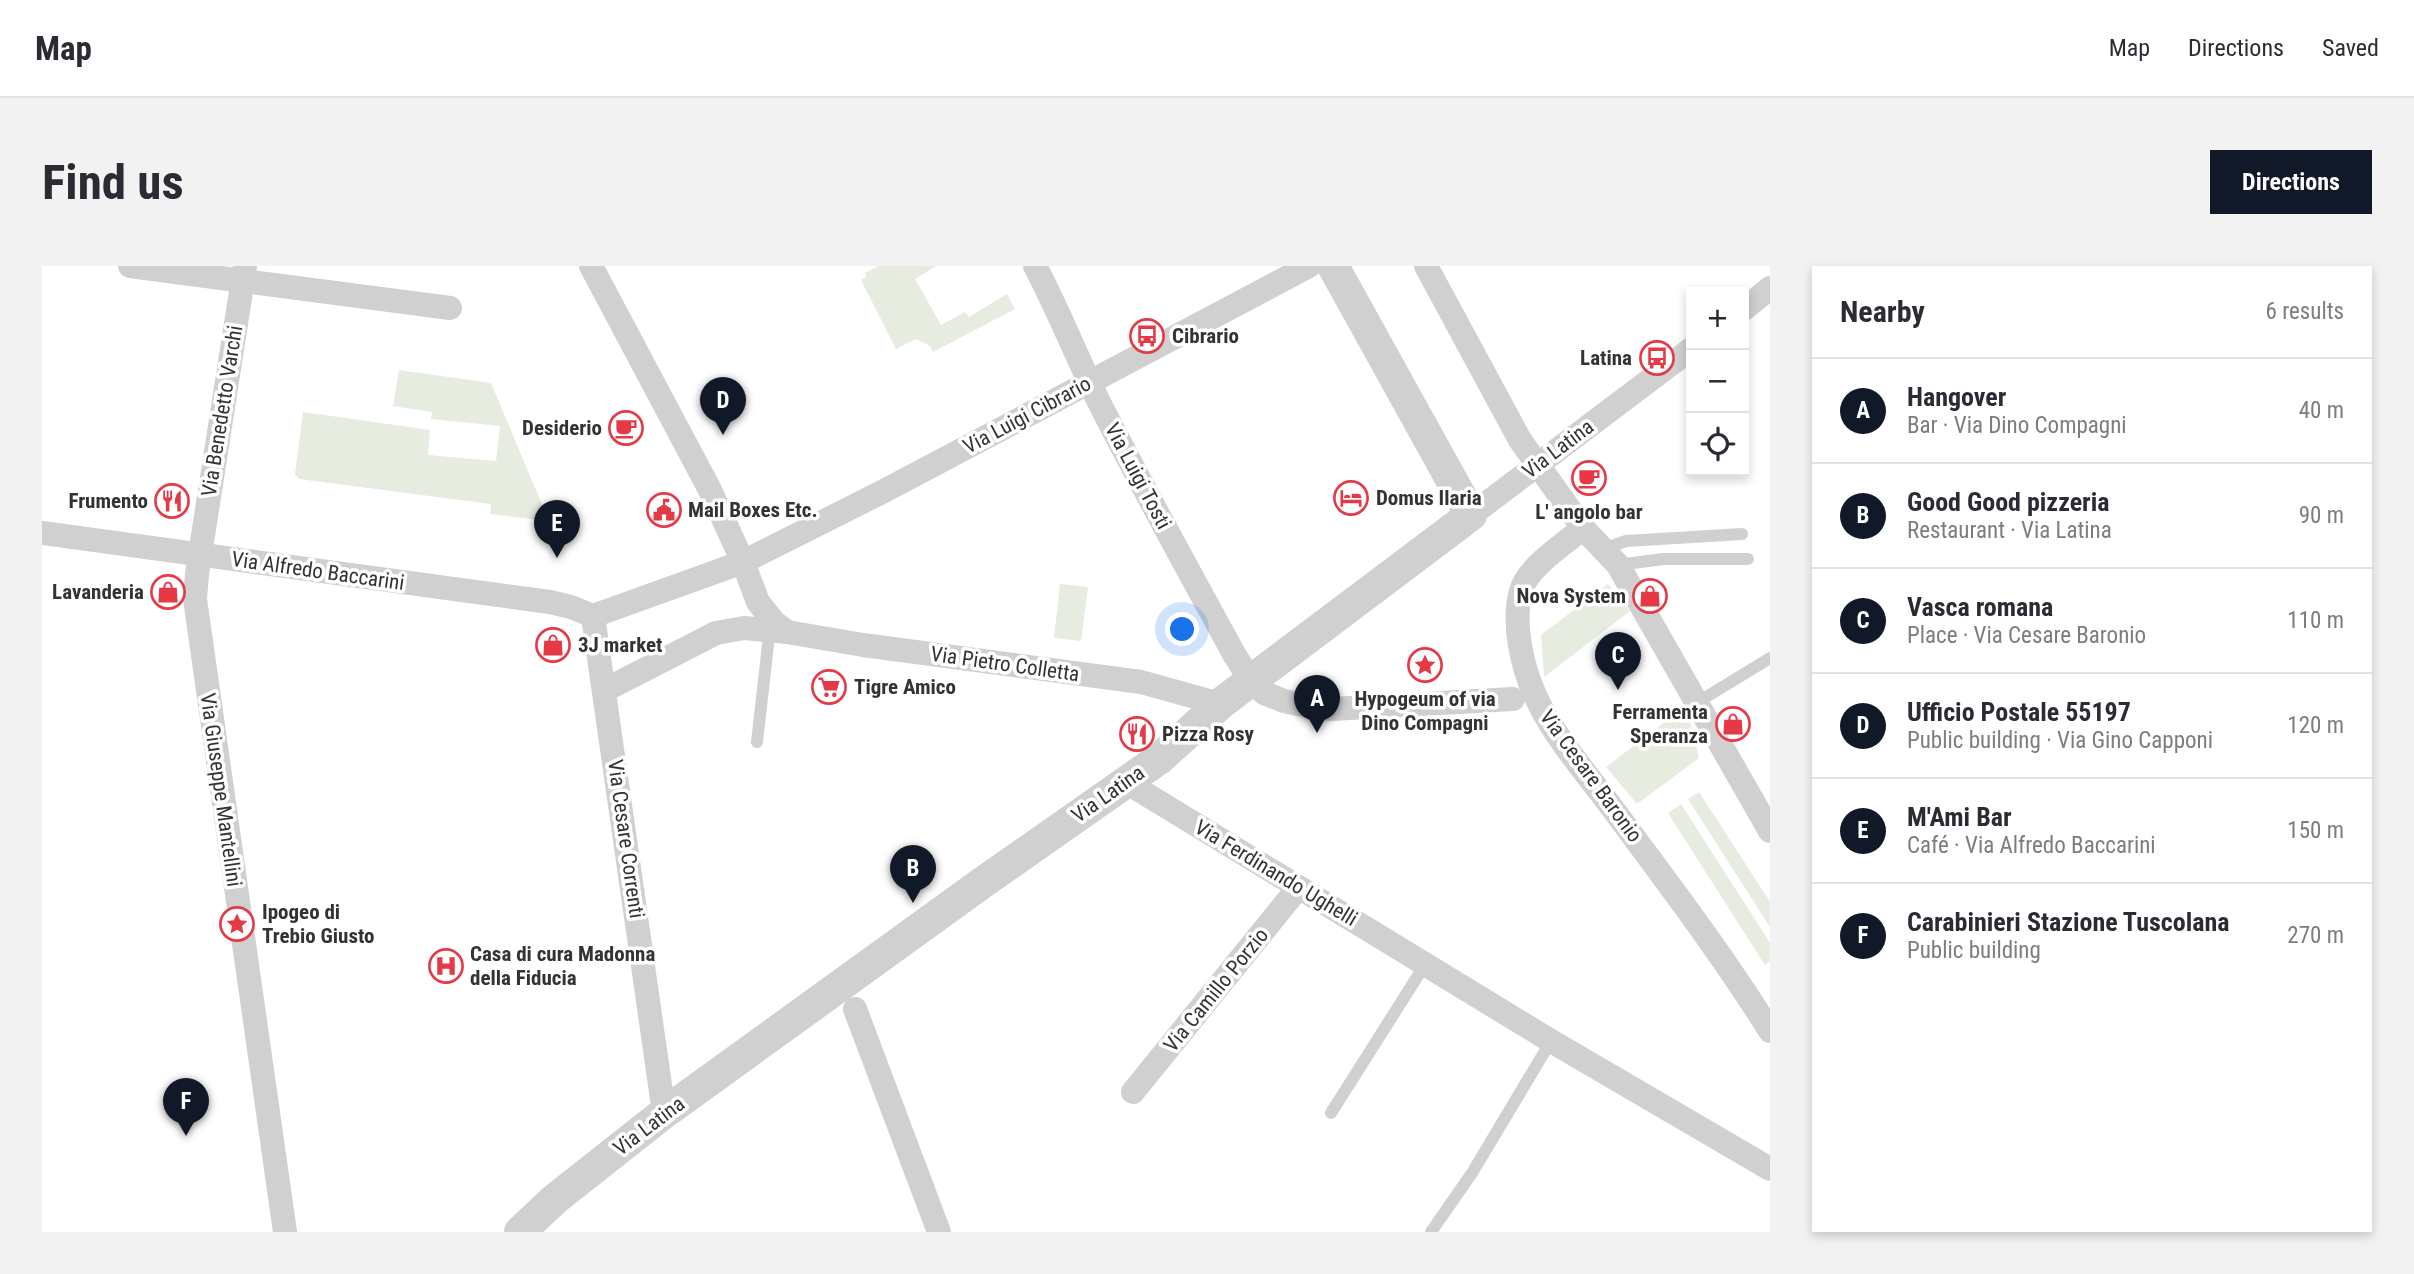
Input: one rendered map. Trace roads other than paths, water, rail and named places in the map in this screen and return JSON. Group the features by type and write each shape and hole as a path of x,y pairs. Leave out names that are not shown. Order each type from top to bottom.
{"street":[{"path":"130,266 244,274 450,308"},
{"path":"591,266 710,490 743,562 753,592 775,625"},
{"name":"Via Luigi Tosti","path":"1035,266 1059,311 1075,354 1251,681"},
{"name":"Via Luigi Cibrario","path":"593,616 743,562 884,491 1309,266"},
{"path":"1333,266 1471,515"},
{"path":"1426,266 1520,439 1584,528 1610,557 1698,702 1770,831"},
{"path":"1764,266 1770,278"},
{"name":"Via Benedetto Varchi","path":"199,555 244,274"},
{"path":"1749,305 1770,288"},
{"name":"Via Latina","path":"520,1232 555,1199 664,1114 982,883 1159,759 1220,704 1690,350"},
{"name":"Via Cesare Baronio","path":"1584,528 1532,571 1522,587 1519,631 1523,659 1532,688 1548,719 1767,1019"},
{"name":"Via Alfredo Baccarini","path":"42,533 550,603 571,607 593,616"},
{"name":"Via Giuseppe Mantellini","path":"199,555 195,583 197,620 285,1232"},
{"name":"Via Cesare Correnti","path":"593,616 664,1114"},
{"name":"Via Pietro Colletta","path":"605,690 716,633 775,625 863,645 1140,682 1220,704"},
{"path":"1251,681 1264,693 1276,698 1327,709 1513,699"},
{"name":"Via Ferdinando Ughelli","path":"1126,782 1551,1041 1770,1169"},
{"name":"Via Camillo Porzio","path":"1133,1092 1298,888"},
{"path":"855,1009 939,1232"}],"lane":[{"path":"1610,557 1626,541 1742,534"},
{"path":"1610,557 1748,559"},
{"path":"758,742 775,625"},
{"path":"1698,702 1770,659"},
{"path":"1331,1113 1426,963"},
{"path":"1431,1232 1472,1173 1551,1041"}],"place":[{"name":"Cibrario","path":"1147,336"},
{"name":"Latina","path":"1657,358"},
{"name":"Desiderio","path":"626,428"},
{"name":"Ufficio Postale 55197","path":"723,435"},
{"name":"L' angolo bar","path":"1589,478"},
{"name":"Domus Ilaria","path":"1351,498"},
{"name":"Frumento","path":"172,501"},
{"name":"Mail Boxes Etc.","path":"664,510"},
{"name":"M'Ami Bar","path":"557,558"},
{"name":"Lavanderia","path":"168,592"},
{"name":"Nova System","path":"1650,596"},
{"name":"3J market","path":"553,645"},
{"name":"Hypogeum of via Dino Compagni","path":"1425,665"},
{"name":"Tigre Amico","path":"829,687"},
{"name":"Vasca romana","path":"1618,690"},
{"name":"Ferramenta Speranza","path":"1733,724"},
{"name":"Hangover","path":"1317,733"},
{"name":"Pizza Rosy","path":"1137,734"},
{"name":"Good Good pizzeria","path":"913,903"},
{"name":"Ipogeo di Trebio Giusto","path":"237,924"},
{"name":"Casa di cura Madonna della Fiducia","path":"446,966"},
{"name":"Carabinieri Stazione Tuscolana","path":"186,1136"}]}
